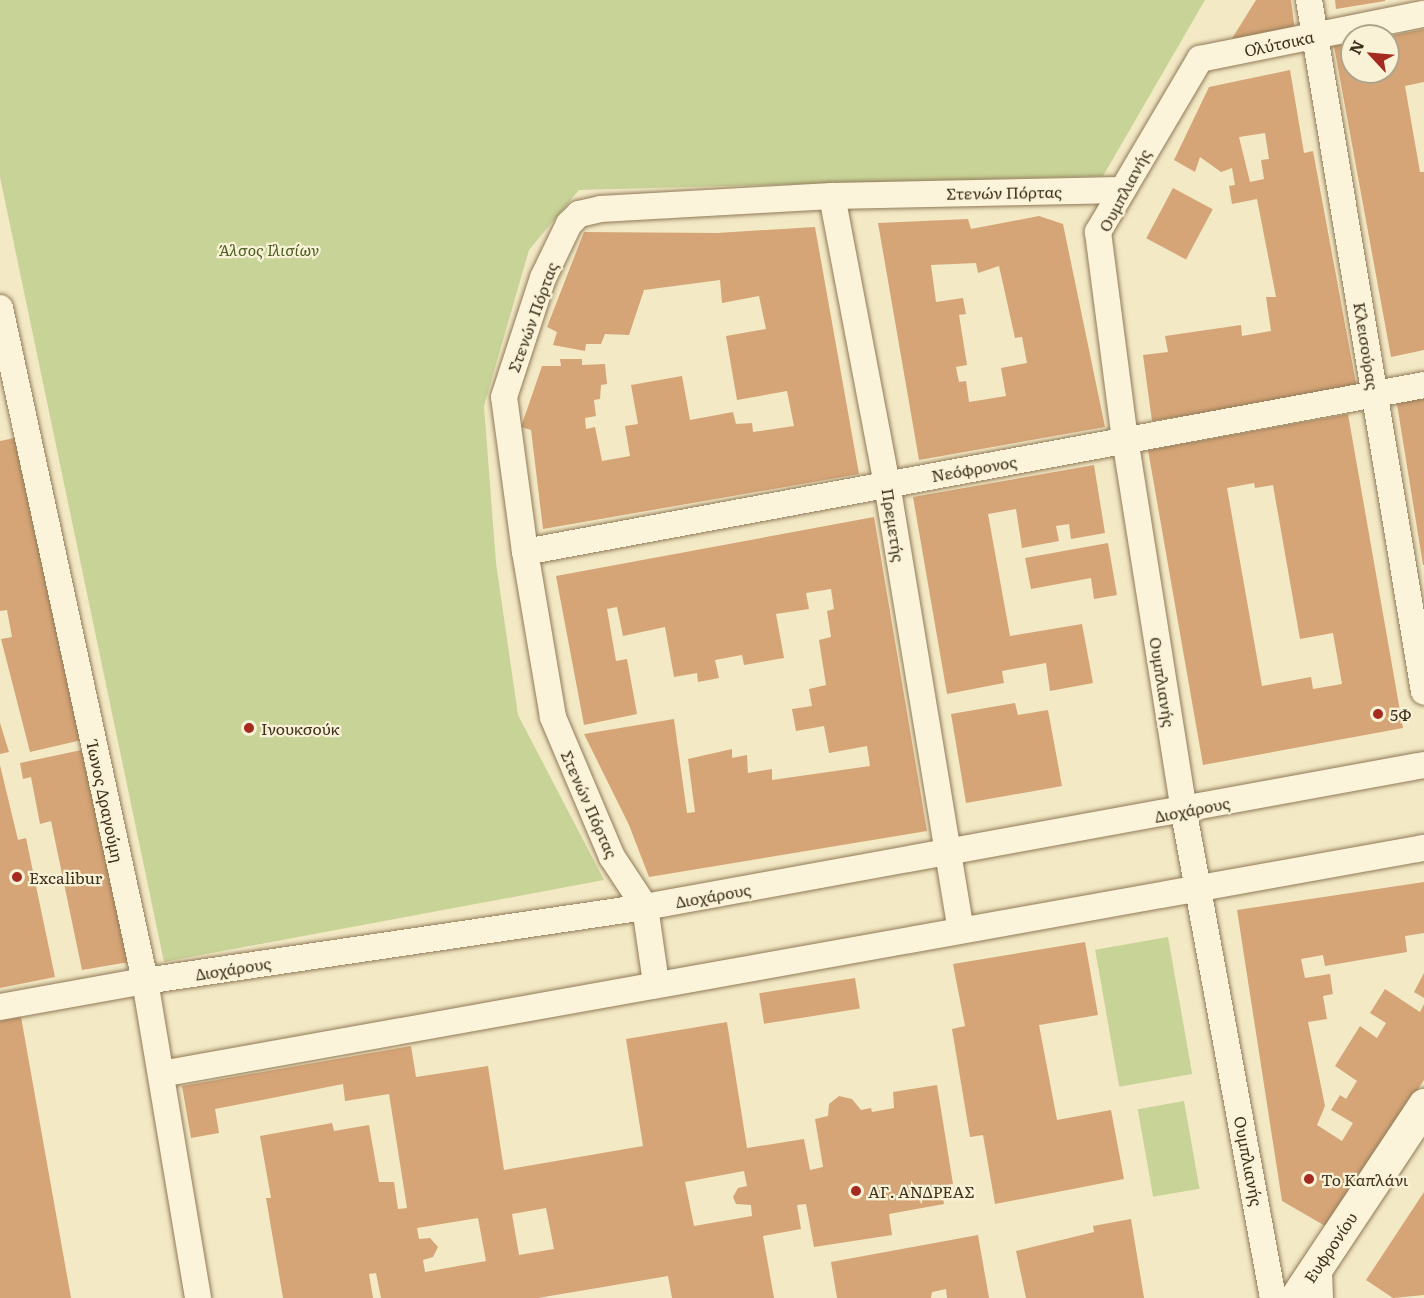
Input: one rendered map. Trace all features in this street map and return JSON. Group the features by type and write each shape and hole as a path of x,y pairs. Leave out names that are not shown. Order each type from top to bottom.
{"street":[{"name":"Κλεισούρας","path":"1310,0 1424,692"},
{"name":"Ολύτσικα","path":"1183,84 1200,59 1424,14"},
{"name":"Ουμπλιανής","path":"1183,84 1098,232 1125,440 1184,811 1273,1298"},
{"name":"Στενών Πόρτας","path":"645,907 612,857 553,717 525,552 504,397 543,278 569,224 579,214 600,209 832,196 1121,190"},
{"name":"Πρεμετής","path":"832,196 887,484 961,930"},
{"name":"Ίωνος Δραγούμη","path":"0,310 145,981 198,1298"},
{"name":"Νεόφρονος","path":"525,552 1424,385"},
{"name":"Διοχάρους","path":"0,1007 145,981 645,907 1184,811 1424,765"},
{"path":"161,1074 1197,886 1424,848"},
{"path":"645,907 656,983"},
{"name":"Ευφρονίου","path":"1296,1298 1316,1284 1424,1105"},
{"path":"1316,1284 1332,1298"}],"green space":[{"name":"Άλσος Ιλισίων","path":"0,0 1205,0 1103,176 579,190 529,250 484,406 496,563 518,715 604,880 164,962 0,177"},
{"path":"1168,937 1192,1074 1119,1087 1095,950"},
{"path":"1184,1101 1199,1189 1153,1197 1138,1109"}],"building":[{"path":"1256,0 1291,0 1295,31 1228,45"},
{"path":"1335,0 1385,0 1385,1 1336,9"},
{"path":"1424,29 1424,82 1405,86 1420,172 1424,172 1424,350 1391,357 1341,84 1400,84 1400,34"},
{"path":"1340,45 1340,79 1334,46"},
{"path":"1290,70 1304,153 1313,151 1357,389 1152,421 1143,355 1168,352 1165,336 1241,325 1242,336 1271,331 1266,297 1276,297 1257,199 1232,204 1229,186 1235,185 1232,168 1221,172 1200,157 1195,172 1174,160 1209,87","holes":["1265,133 1269,159 1261,160 1264,179 1250,182 1239,137"]},
{"path":"1173,188 1213,209 1186,259 1146,238"},
{"path":"1039,216 1063,224 1105,427 919,460 878,223 968,219 971,229","holes":["976,263 978,273 999,266 1015,338 1022,337 1027,363 1001,368 1006,396 969,402 966,381 959,382 956,367 967,365 959,315 966,314 963,298 936,302 931,265"]},
{"path":"815,227 859,474 543,529 531,430 521,427 542,366 561,366 560,359 582,359 582,365 605,364 607,384 601,385 600,399 594,400 596,416 585,418 586,429 595,427 602,461 630,456 625,426 638,424 631,385 682,376 690,420 733,412 736,424 752,423 753,432 794,426 787,391 737,400 726,336 766,329 759,296 722,303 720,280 644,290 629,335 605,334 601,344 586,344 585,351 553,345 557,332 547,327 584,232 717,233"},
{"path":"1424,394 1424,565 1423,565 1396,398"},
{"path":"1348,414 1403,728 1203,765 1148,450","holes":["1254,483 1255,488 1273,485 1300,639 1333,633 1342,684 1313,689 1311,677 1262,686 1227,488"]},
{"path":"23,436 86,739 30,752 1,639 12,637 7,610 0,611 0,441"},
{"path":"1094,465 1105,533 1071,539 1069,524 1056,526 1059,541 1022,548 1016,509 988,514 1010,636 1082,624 1093,683 1050,691 1046,663 1002,671 1004,683 947,694 913,497"},
{"path":"874,517 927,831 649,877 629,825 584,734 674,719 687,813 695,812 688,759 732,749 732,758 747,755 748,773 772,769 772,780 870,766 867,746 829,753 824,726 796,731 792,709 812,706 809,689 826,685 819,640 831,637 827,611 834,609 831,589 806,593 809,609 776,614 784,658 744,665 742,655 715,660 719,678 698,682 697,673 674,677 665,627 623,636 617,607 607,609 616,661 627,659 637,714 584,725 556,576"},
{"path":"1108,543 1117,595 1094,599 1091,578 1031,589 1025,558"},
{"path":"1015,703 1018,715 1048,710 1062,786 966,803 951,714"},
{"path":"0,723 9,752 0,754"},
{"path":"91,748 135,961 82,970 51,821 40,824 31,777 23,779 20,763"},
{"path":"0,765 18,840 26,838 55,977 0,988"},
{"path":"1424,882 1424,933 1405,936 1407,952 1325,966 1323,955 1301,959 1305,978 1330,974 1333,994 1323,996 1327,1019 1308,1022 1325,1106 1317,1125 1342,1141 1353,1123 1331,1110 1340,1095 1346,1099 1357,1081 1335,1066 1360,1026 1377,1038 1386,1023 1370,1013 1385,989 1420,1012 1424,1004 1424,1080 1327,1227 1282,1201 1237,910"},
{"path":"1085,942 1098,1015 1039,1025 1057,1120 1111,1110 1124,1179 995,1204 983,1135 970,1137 952,1029 965,1026 953,964"},
{"path":"1424,973 1424,998 1414,992"},
{"path":"855,978 860,1009 764,1024 759,993"},
{"path":"21,1017 71,1298 0,1298 0,1021"},
{"path":"727,1022 747,1148 804,1139 810,1170 823,1167 815,1119 828,1116 829,1104 839,1096 852,1099 861,1110 871,1108 872,1112 894,1108 893,1092 937,1085 953,1184 941,1186 944,1204 889,1214 892,1235 814,1247 806,1204 797,1205 801,1229 763,1236 774,1298 672,1298 668,1276 538,1298 381,1298 376,1273 369,1274 373,1298 283,1298 266,1198 271,1198 260,1136 332,1123 334,1131 369,1125 379,1182 394,1182 398,1209 407,1208 389,1094 345,1101 343,1084 215,1109 219,1133 191,1138 182,1086 411,1046 416,1077 488,1066 504,1170 643,1146 626,1039","holes":["744,1171 747,1186 738,1188 733,1197 736,1204 751,1205 752,1216 694,1226 685,1182","546,1208 554,1249 519,1255 512,1214","478,1218 486,1261 425,1272 423,1260 433,1257 438,1247 430,1238 419,1239 417,1228"]},
{"path":"1424,1192 1424,1295 1393,1298 1366,1280"},
{"path":"1131,1219 1144,1298 1026,1298 1016,1251 1094,1232 1093,1226"},
{"path":"978,1235 989,1298 947,1298 946,1289 932,1292 931,1298 837,1298 831,1262"}],"place":[{"name":"5Φ","path":"1378,714"},
{"name":"Ινουκσούκ","path":"249,728"},
{"name":"Excalibur","path":"17,877"},
{"name":"Το Καπλάνι","path":"1309,1179"},
{"name":"ΑΓ. ΑΝΔΡΕΑΣ","path":"856,1191"}]}
